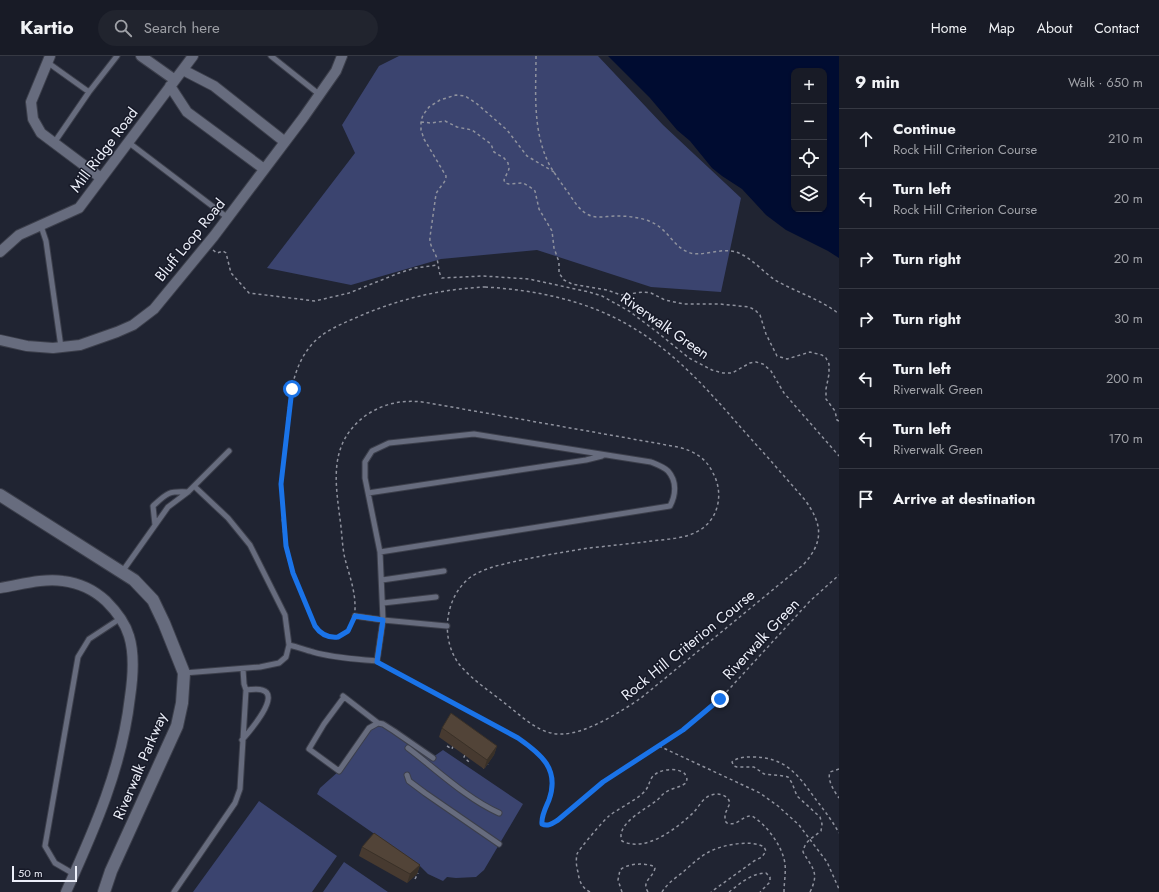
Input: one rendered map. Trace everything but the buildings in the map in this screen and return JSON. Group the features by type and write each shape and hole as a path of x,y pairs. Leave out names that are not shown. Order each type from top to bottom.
{"street":[{"path":"141,56 173,83 187,112 264,169"},
{"name":"Mill Ridge Road","path":"0,252 19,236 79,208 193,56"},
{"name":"Bluff Loop Road","path":"0,340 27,346 53,348 80,345 133,325 154,309 228,218 320,95 336,71 342,56"},
{"path":"49,59 31,102 33,119 41,133 101,178"},
{"path":"183,70 214,86 285,142"},
{"name":"Riverwalk Parkway","path":"0,495 134,580 153,600 184,673 182,702 177,726 111,870 104,892"},
{"path":"0,588 44,580 62,580 80,584 98,594 121,618 129,637 133,662 127,724 119,758 106,800 66,892"}],"lane":[{"path":"54,143 89,92 117,56"},
{"path":"272,56 320,95"},
{"path":"49,59 89,92"},
{"path":"128,142 228,218"},
{"path":"41,226 46,241 61,347"},
{"path":"289,645 333,656 377,662 383,620 382,580 380,552 365,478 365,462 372,451 389,443 474,434 651,462 667,470 674,483 675,498 670,506 380,552"},
{"path":"122,572 168,507 188,492 229,451"},
{"path":"368,493 586,460 605,455"},
{"path":"184,673 243,669 279,663 286,657 289,645 285,615 250,545 228,518 194,486"},
{"path":"155,525 153,506 164,496 172,492 188,492"},
{"path":"382,580 444,571"},
{"path":"383,603 436,597"},
{"path":"355,616 447,626"},
{"path":"74,874 55,863 45,846 78,657 89,639 121,618"},
{"path":"174,892 236,803 241,782 242,740 246,690 243,669"},
{"path":"242,740 265,709 267,696 266,692 262,690 246,690"},
{"path":"378,723 369,728 339,771 309,749 343,696 378,723 383,724 433,758"},
{"path":"412,743 406,750 488,808 500,813"},
{"path":"407,775 409,781 499,844"}],"path":[{"path":"536,56 535,87 537,123 545,151 554,172 579,206 589,215 595,217 632,217 651,222 661,227 680,247 691,254 727,251 738,253 756,264 776,280 824,304 839,314"},
{"path":"554,172 527,156 507,130 476,103 465,96 452,95 434,104 426,110 423,115 421,122 431,124 445,121 457,127 472,130 492,144 494,152 504,158 508,163 509,169 504,180 505,183 522,183 533,189 537,196 539,209 552,231 554,248 559,262 559,274 564,280 572,284 607,290 621,295 640,291 648,292 665,300 684,304 720,304 753,308 760,316 776,356 787,359 810,352 822,355 826,358 829,364 826,399 834,411 837,420 839,421"},
{"name":"Riverwalk Green","path":"421,122 422,134 446,176 446,180 438,189 436,194 430,237 430,244 437,259 440,274 444,278 483,276 529,279 602,296 641,320 689,358 717,372 732,373 750,363 756,362 763,364 771,370 784,393 839,456"},
{"path":"207,245 217,253 223,251 226,252 231,273 249,293 309,301 316,301 349,293 415,268 438,265"},
{"name":"Rock Hill Criterion Course","path":"467,288 518,290 541,293 596,309 629,325 660,346 695,377 805,500 817,520 819,534 818,542 815,550 803,565 641,698 615,714 576,732 569,734 556,734 538,728 472,677 455,657 449,643 447,626 449,610 458,590 468,579 486,570 510,562 588,549 680,537 702,528 712,518 718,504 719,489 713,473 708,465 698,454 687,449 419,401 400,402 383,406 355,425 343,445 337,459 336,475 344,556 355,599 355,616 348,631 342,636 333,638 321,633 315,626 287,555 281,499 281,484 292,389 298,370 306,353 321,336 338,326 369,312 424,294 467,288"},
{"name":"Riverwalk Green","path":"377,662 518,738 537,751 545,760 550,769 552,778 550,797 542,818 542,824 551,825 603,782 683,730 720,699 810,601 839,575"},
{"path":"447,746 452,749 453,746 459,751"},
{"path":"659,746 760,793 778,806 798,825 827,862 839,889"},
{"path":"469,762 464,757 465,755 472,760"},
{"path":"810,892 815,879 812,866 803,852 804,845 821,830 821,821 816,813 797,796 788,777 764,774 754,767 737,766 733,764 733,761 741,758 761,757 778,761 792,769 830,817 839,833"},
{"path":"478,764 484,768 488,764"},
{"path":"839,769 830,772 829,775 832,786 839,798"},
{"path":"590,892 586,890 578,877 576,860 579,850 608,816 645,791 654,775 663,771 674,770 678,770 685,774 687,779 686,783 665,793 632,818 623,830 621,838 622,841 628,843 641,843 656,840 685,820 697,809 705,798 714,794 723,795 727,797 730,803 725,814 725,821 727,823 736,824 747,816 752,816 772,835 780,848 785,865 784,892"},
{"path":"662,892 668,884 707,853 720,847 752,843 759,844 764,847 766,851 762,857 754,861 711,892"},
{"path":"622,892 618,880 620,870 626,866 646,865 653,866 655,868 654,872 646,882 645,887 648,892"},
{"path":"415,879 418,873"},
{"path":"729,892 754,875 766,873 770,877 770,882 760,892"}],"shaded area":[{"path":"399,56 598,56 663,125 741,198 721,292 651,287 537,250 441,259 351,285 267,268 355,153 342,125 379,66"},
{"path":"608,56 839,56 839,258 786,230 766,215 742,189 712,168 690,141 677,130 650,98"},
{"path":"378,723 433,757 443,750 523,804 484,870 476,877 447,877 443,881 428,874 419,865 317,794 320,788 339,771 369,728"},
{"path":"259,801 337,856 312,892 193,892"},
{"path":"344,862 388,892 323,892"}],"route":[{"path":"292,389 289,402 281,475 281,495 287,555 315,626 321,633 333,638 345,634 351,626 355,616 383,620 377,662 518,738 537,751 545,760 550,769 552,778 550,797 542,818 542,824 551,825 568,813 603,782 683,730 720,699"}]}
